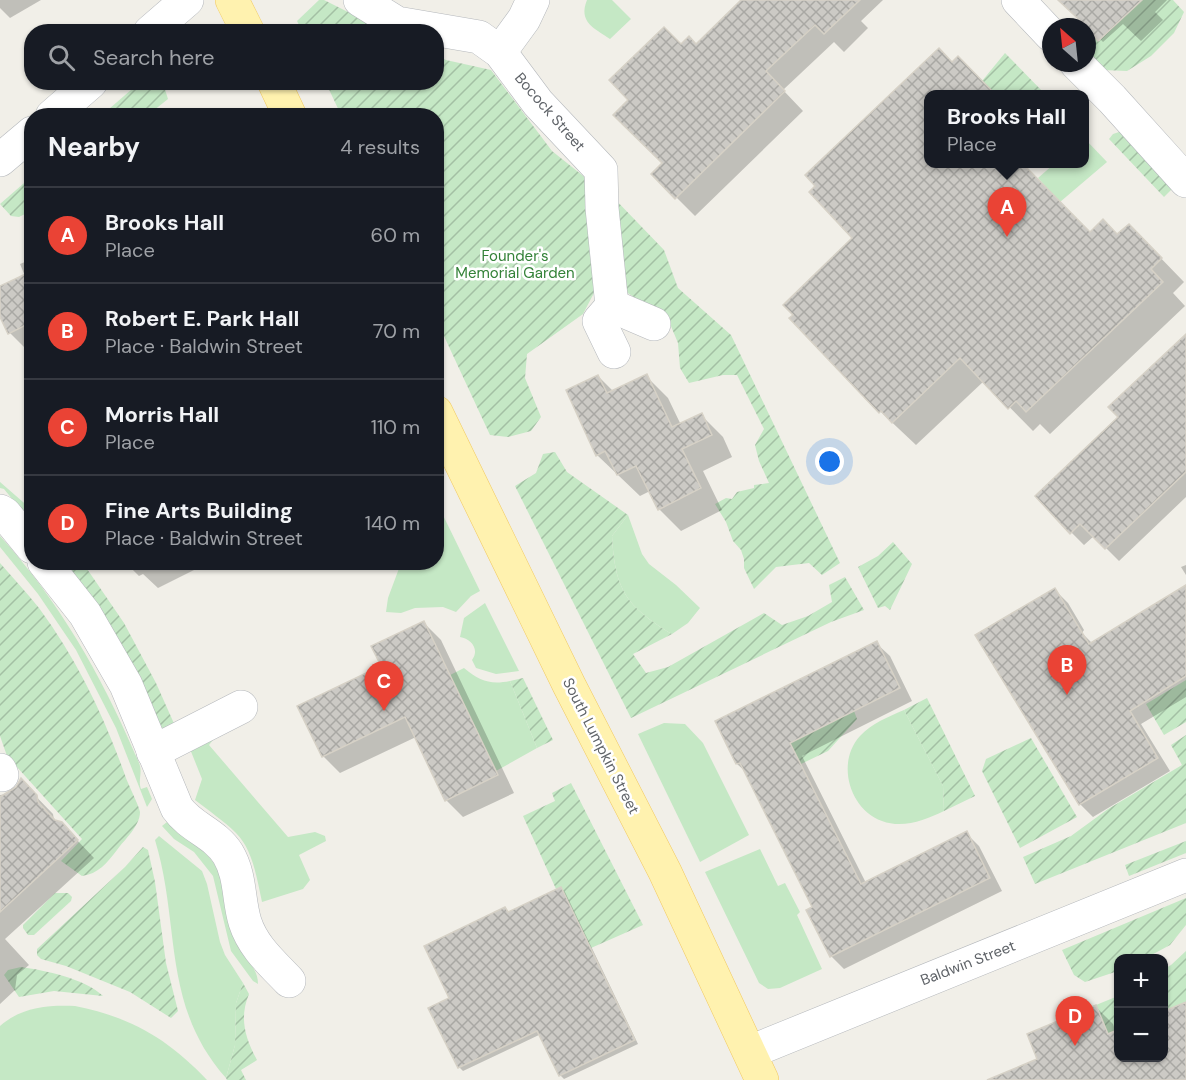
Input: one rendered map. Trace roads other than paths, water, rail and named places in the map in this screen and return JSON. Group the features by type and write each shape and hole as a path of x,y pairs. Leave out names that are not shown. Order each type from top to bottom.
{"main road":[{"path":"232,0 244,24"},
{"path":"278,90 286,108"},
{"name":"South Lumpkin Street","path":"444,428 569,685 665,872 756,1066"}],"street":[{"path":"159,24 187,0"},
{"name":"Bocock Street","path":"360,0 397,23 403,24"},
{"path":"500,52 524,19 533,0"},
{"path":"1017,0 1042,26"},
{"name":"Bocock Street","path":"444,31 478,36 500,52 538,103 601,170 602,208 612,306"},
{"path":"1085,72 1186,181"},
{"path":"0,160 24,140"},
{"path":"614,352 599,321 612,306 654,324"},
{"path":"0,512 5,514 24,537"},
{"path":"50,570 85,614 126,685 177,808 188,821 214,837 228,853 236,869 242,912 248,931 260,951 290,981"},
{"path":"153,752 241,706"},
{"name":"Baldwin Street","path":"756,1066 1186,875"}],"place":[{"name":"Brooks Hall","path":"1007,237"},
{"name":"Robert E. Park Hall","path":"1067,695"},
{"name":"Morris Hall","path":"384,711"},
{"name":"Fine Arts Building","path":"1075,1046"}],"park label":[{"name":"Founder's Memorial Garden","path":"515,264"}]}
